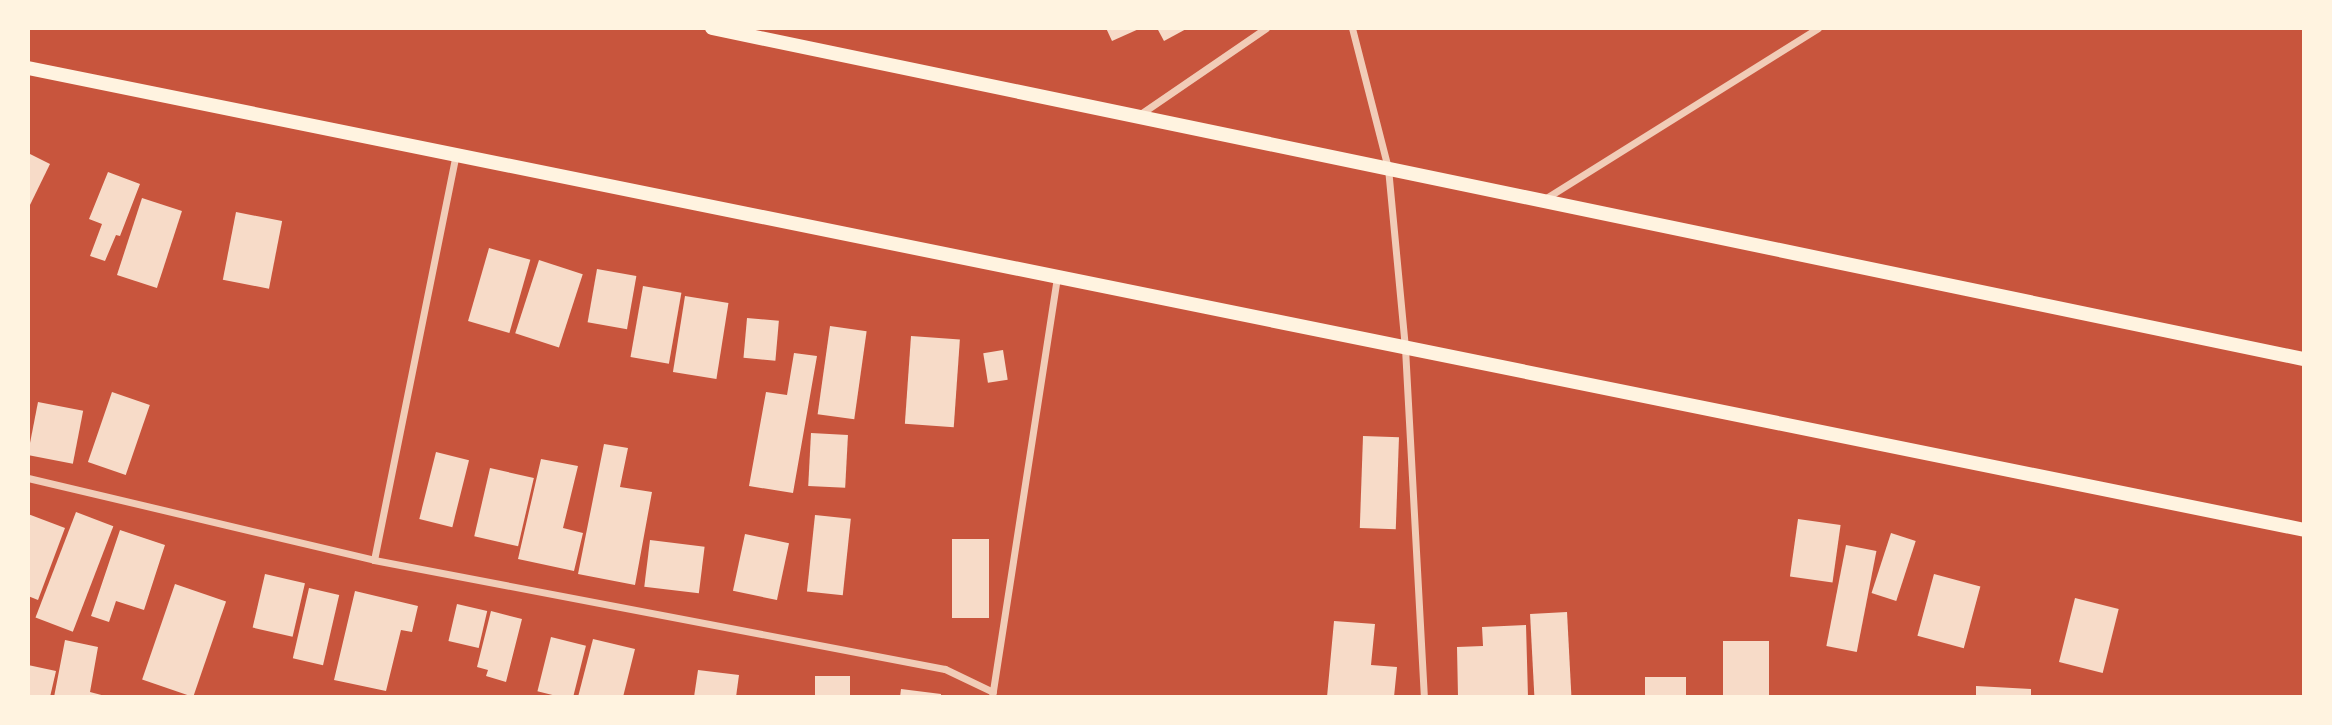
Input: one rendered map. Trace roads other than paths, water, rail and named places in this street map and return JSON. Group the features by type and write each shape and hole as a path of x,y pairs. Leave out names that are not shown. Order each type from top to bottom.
{"main road":[{"path":"712,28 2304,359"},
{"path":"28,68 2304,530"}],"street":[{"path":"1137,117 1266,28"},
{"path":"1352,28 1388,168 1405,348 1424,697"},
{"path":"1542,201 1818,28"},
{"path":"374,559 456,155"},
{"path":"28,478 374,559 945,669 993,694 1057,277"}]}
